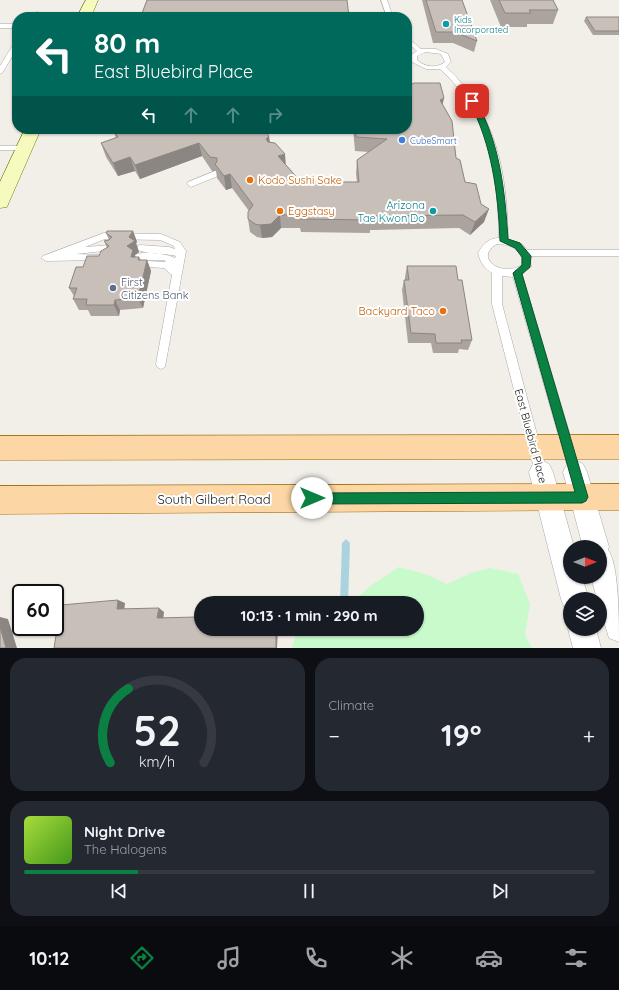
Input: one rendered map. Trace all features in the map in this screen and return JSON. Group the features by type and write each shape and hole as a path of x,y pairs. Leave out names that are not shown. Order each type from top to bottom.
{"main road":[{"name":"South Gilbert Road","path":"0,500 541,472 569,448 619,447"},
{"name":"South Gilbert Road","path":"0,448 541,472 582,497 619,497"}],"street":[{"path":"86,12 92,0"},
{"path":"0,202 31,134"},
{"name":"East Bluebird Place","path":"541,472 573,592"},
{"path":"575,472 594,540"},
{"path":"607,584 619,628"},
{"path":"584,636 587,648"}],"lane":[{"path":"384,0 388,12"},
{"path":"0,26 12,26"},
{"path":"412,44 420,51"},
{"path":"435,50 447,56 448,62 442,67 432,68 417,64 414,61 414,55 420,51 435,50"},
{"path":"0,72 12,52"},
{"path":"442,67 468,94 484,122 494,157 500,190 504,218 504,241"},
{"path":"0,148 24,148"},
{"path":"191,184 215,174"},
{"path":"46,258 104,236 161,237 176,244 181,251 160,364"},
{"path":"504,241 518,246 525,253 528,261 526,267 517,273 508,274 497,271 484,261 483,250 490,243 504,241"},
{"path":"72,251 107,256 60,263 46,258 72,251"},
{"path":"525,253 619,253"},
{"path":"138,256 165,257 179,264"},
{"name":"East Bluebird Place","path":"497,271 497,304 541,472"},
{"path":"517,273 575,472"}],"green space":[{"path":"399,567 428,575 447,584 473,572 490,568 518,574 530,604 525,635 532,648 292,648 295,636 424,636 424,596 359,596 370,586"}],"building":[{"path":"147,0 347,0 348,12 142,12"},
{"name":"Kids Incorporated","path":"426,0 462,0 477,41 455,32 436,32"},
{"path":"499,0 553,0 558,10 529,10 531,13 505,13"},
{"path":"586,17 619,17 619,31 595,31"},
{"path":"440,83 444,98 440,100 452,121 456,158 460,160 465,182 476,184 481,204 489,209 475,222 463,215 374,216 371,217 372,220 301,219 300,215 280,215 271,224 255,224 248,219 248,212 253,205 230,174 224,176 215,164 217,162 217,158 210,157 199,143 135,165 130,157 113,163 101,143 118,137 116,134 267,134 269,136 266,139 268,142 275,143 285,154 278,156 301,182 359,182 357,160 387,139 356,137 356,134 412,134 412,84"},
{"name":"First Citizens Bank","path":"107,231 133,231 129,237 135,241 127,246 133,250 131,257 139,257 138,260 147,260 138,298 115,300 114,305 86,305 87,299 73,299 77,288 69,288 76,267 83,267 87,256 99,256 101,251 109,246 104,241 109,240 112,237 106,233"},
{"name":"Backyard Taco","path":"407,266 456,266 458,280 462,280 472,340 461,340 462,343 436,343 435,334 411,333 404,280 409,280"},
{"path":"118,600 117,609 159,608 157,618 194,617 194,636 276,636 276,648 54,648 56,636 64,636 64,605"},
{"path":"0,627 6,648 0,648"}],"waterway":[{"path":"344,596 346,543"}],"place":[{"name":"Kids Incorporated","path":"446,24"},
{"name":"CubeSmart","path":"402,140"},
{"name":"Kodo Sushi Sake","path":"250,180"},
{"name":"Eggstasy","path":"280,211"},
{"name":"Arizona Tae Kwon Do","path":"433,211"},
{"name":"First Citizens Bank","path":"113,288"},
{"name":"Backyard Taco","path":"443,311"}],"route":[{"path":"312,498 582,497 517,273 526,267 528,261 527,256 518,246 504,241 502,197 494,157 484,122 472,101"}]}
